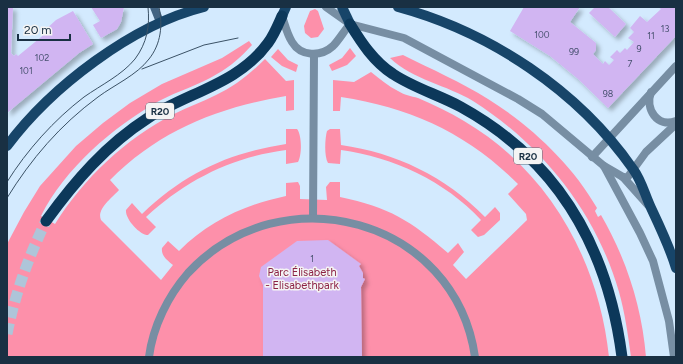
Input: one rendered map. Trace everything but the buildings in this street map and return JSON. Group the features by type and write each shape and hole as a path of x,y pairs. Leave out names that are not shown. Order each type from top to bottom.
{"highway":[{"name":"R20","path":"46,221 67,192 103,154 148,118 174,104 227,80 243,68 268,42 284,11"},
{"name":"R20","path":"350,24 372,55 391,73 461,106 486,121 530,158 550,179 567,202 596,252 614,307 622,357"}],"main road":[{"path":"154,7 160,22"},
{"path":"7,146 22,126 57,91 100,58 160,22 182,13 204,7"},
{"name":"R20","path":"342,7 350,24"},
{"path":"398,7 472,33 501,49 576,105 609,137 634,170 643,187 676,268"}],"street":[{"path":"326,7 350,24 404,38 493,84 542,114 592,157 623,177 651,209"},
{"path":"284,11 292,44 301,51 314,54 322,53 332,47 350,24"},
{"path":"313,218 314,54"},
{"path":"592,157 676,66"},
{"path":"652,92 648,100 650,110 655,118 664,122 676,121"},
{"path":"623,177 627,178 646,152 676,124"},
{"path":"604,166 640,232 653,261 668,314 674,357"},
{"path":"149,357 156,327 168,301 179,284 204,257 228,241 253,228 281,221 313,218 343,221 370,228 396,241 420,257 440,278 456,301 468,327 475,357"}],"green space":[{"path":"315,9 318,11 324,29 318,37 311,38 305,33 304,26 310,11"},
{"name":"Parc Élisabeth - Elisabethpark","path":"249,41 252,45 227,68 203,81 159,101 142,111 108,136 77,165 63,181 41,216 55,224 66,207 92,176 122,148 156,124 174,114 223,92 236,84 265,59 286,81 294,80 294,110 286,111 286,96 261,101 236,107 213,115 169,135 149,147 110,180 119,190 103,208 100,216 101,220 161,280 173,265 162,253 162,248 168,241 179,251 202,231 228,216 256,204 286,196 286,183 298,182 300,186 300,199 327,200 326,187 330,182 340,182 340,197 372,205 398,217 422,232 448,253 458,243 464,252 453,265 466,279 527,220 526,214 508,194 518,184 479,150 437,126 414,116 391,108 341,97 340,111 333,111 333,80 354,82 371,72 394,89 418,98 464,121 494,142 521,165 545,192 565,222 581,253 594,287 603,321 609,357 7,357 7,244 40,186 76,146 130,103 162,84 222,58"},
{"path":"350,48 356,56 347,65 332,71 329,65 342,58"},
{"path":"278,49 288,60 298,65 296,72 282,66 271,57"},
{"path":"403,55 467,87 504,109 534,133 563,161 587,192 597,208 595,211 598,217 601,215 618,248 637,301 646,357 631,357 621,300 609,263 581,208 563,183 522,138 498,119 463,95 409,72 390,58"},
{"path":"286,129 297,129 299,132 301,145 298,162 286,164 286,150 247,158 211,172 194,181 161,204 146,217 156,227 148,235 141,232 130,222 126,214 126,210 132,203 142,214 174,187 208,167 245,153 286,144"},
{"path":"330,129 340,129 341,145 400,160 436,178 470,202 485,217 495,207 500,213 500,220 484,235 478,237 471,230 481,220 467,206 451,194 417,173 380,158 341,150 340,164 328,163 325,152 325,142 327,131"}],"tunnel":[{"path":"7,334 23,276 46,221"}],"tram line":[{"path":"7,182 32,147 62,115 84,97 118,75 135,59 145,41 147,34 148,7"},
{"path":"7,198 36,156 71,119 104,93 132,75 149,59 156,47 160,34 161,21 159,7"},
{"path":"142,69 204,45 238,38"}]}
